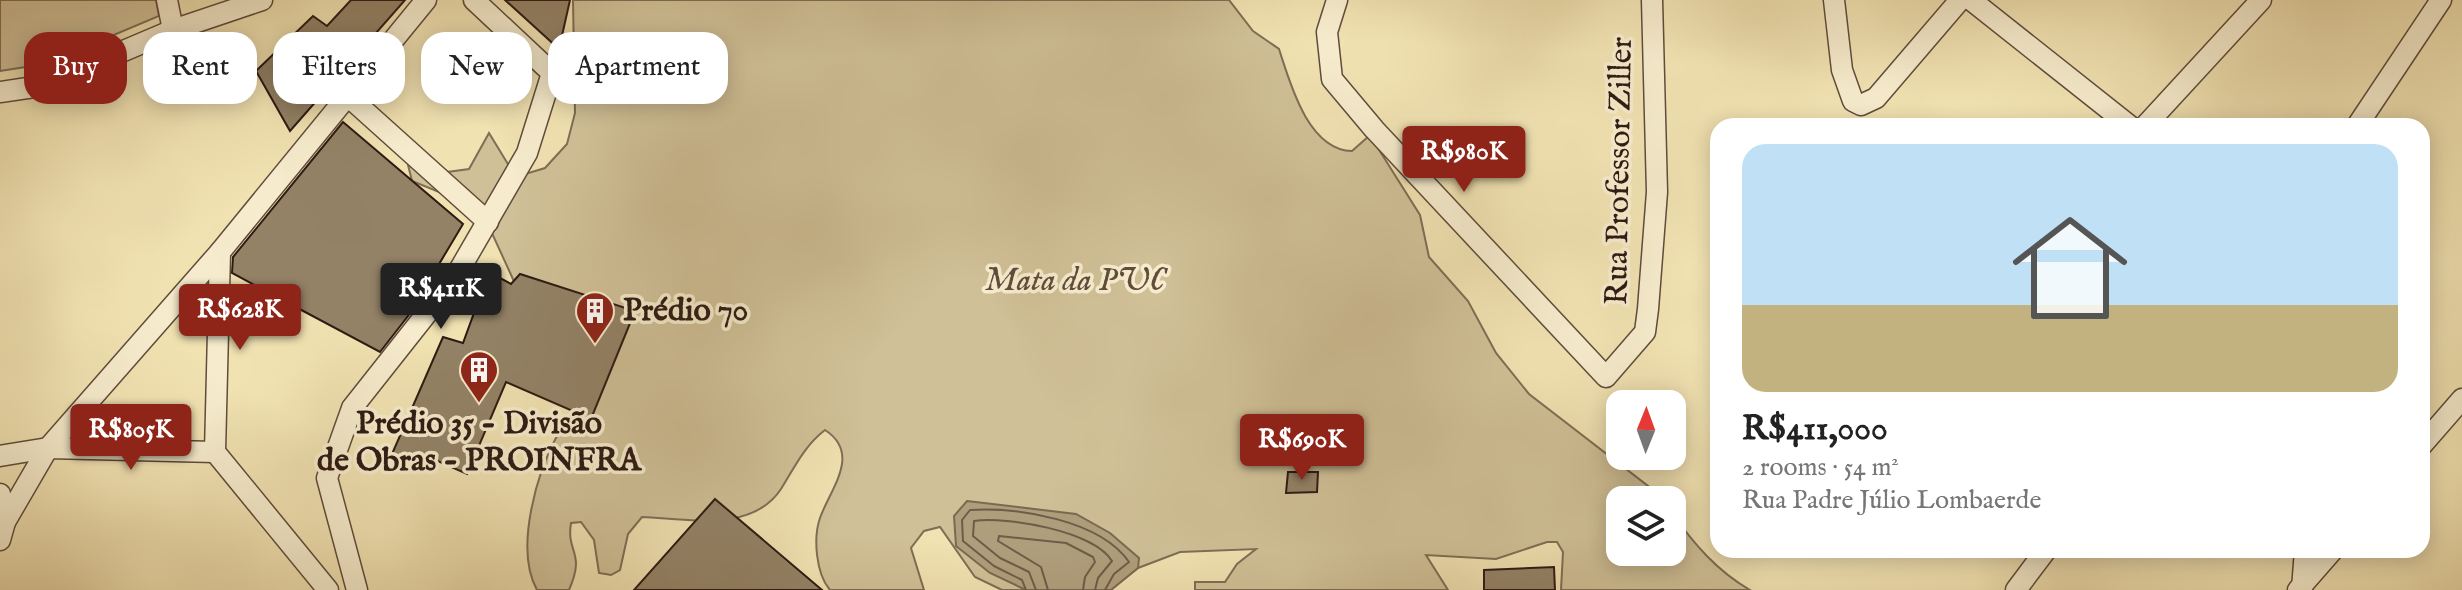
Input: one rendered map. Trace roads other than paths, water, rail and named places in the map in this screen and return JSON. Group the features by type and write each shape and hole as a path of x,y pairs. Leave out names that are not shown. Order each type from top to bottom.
{"street":[{"path":"167,0 173,30"},
{"path":"0,92 41,86 173,30 262,0"},
{"path":"401,32 426,0"},
{"path":"357,590 327,478 352,408 454,279 527,153 552,73 474,0"},
{"name":"Rua Professor Ziller","path":"1337,0 1327,32 1332,79 1374,129 1606,377 1645,332 1648,309 1657,192 1652,0"},
{"path":"1834,0 1842,70 1853,101 1861,105 1876,98 1960,0"},
{"path":"1971,0 2120,118"},
{"path":"2152,118 2261,0"},
{"path":"2362,118 2441,0"},
{"path":"3,531 48,448 220,252 343,104"},
{"path":"357,104 488,222"},
{"path":"220,252 215,452 328,590"},
{"path":"2430,436 2462,399"},
{"path":"0,456 48,448 215,452"},
{"path":"0,494 3,531"},
{"path":"2016,590 2040,558"},
{"path":"2300,589 2304,558"},
{"path":"2300,589 2326,558"}],"water":[{"path":"967,501 1076,514 1110,533 1139,558 1138,568 1111,590 1026,590 990,573 956,546 954,516"}],"place":[{"name":"Prédio 70","path":"595,345"},
{"name":"Prédio 35 - Divisão de Obras - PROINFRA","path":"479,404"}],"park label":[{"name":"Mata da PUC","path":"1075,281"}]}
